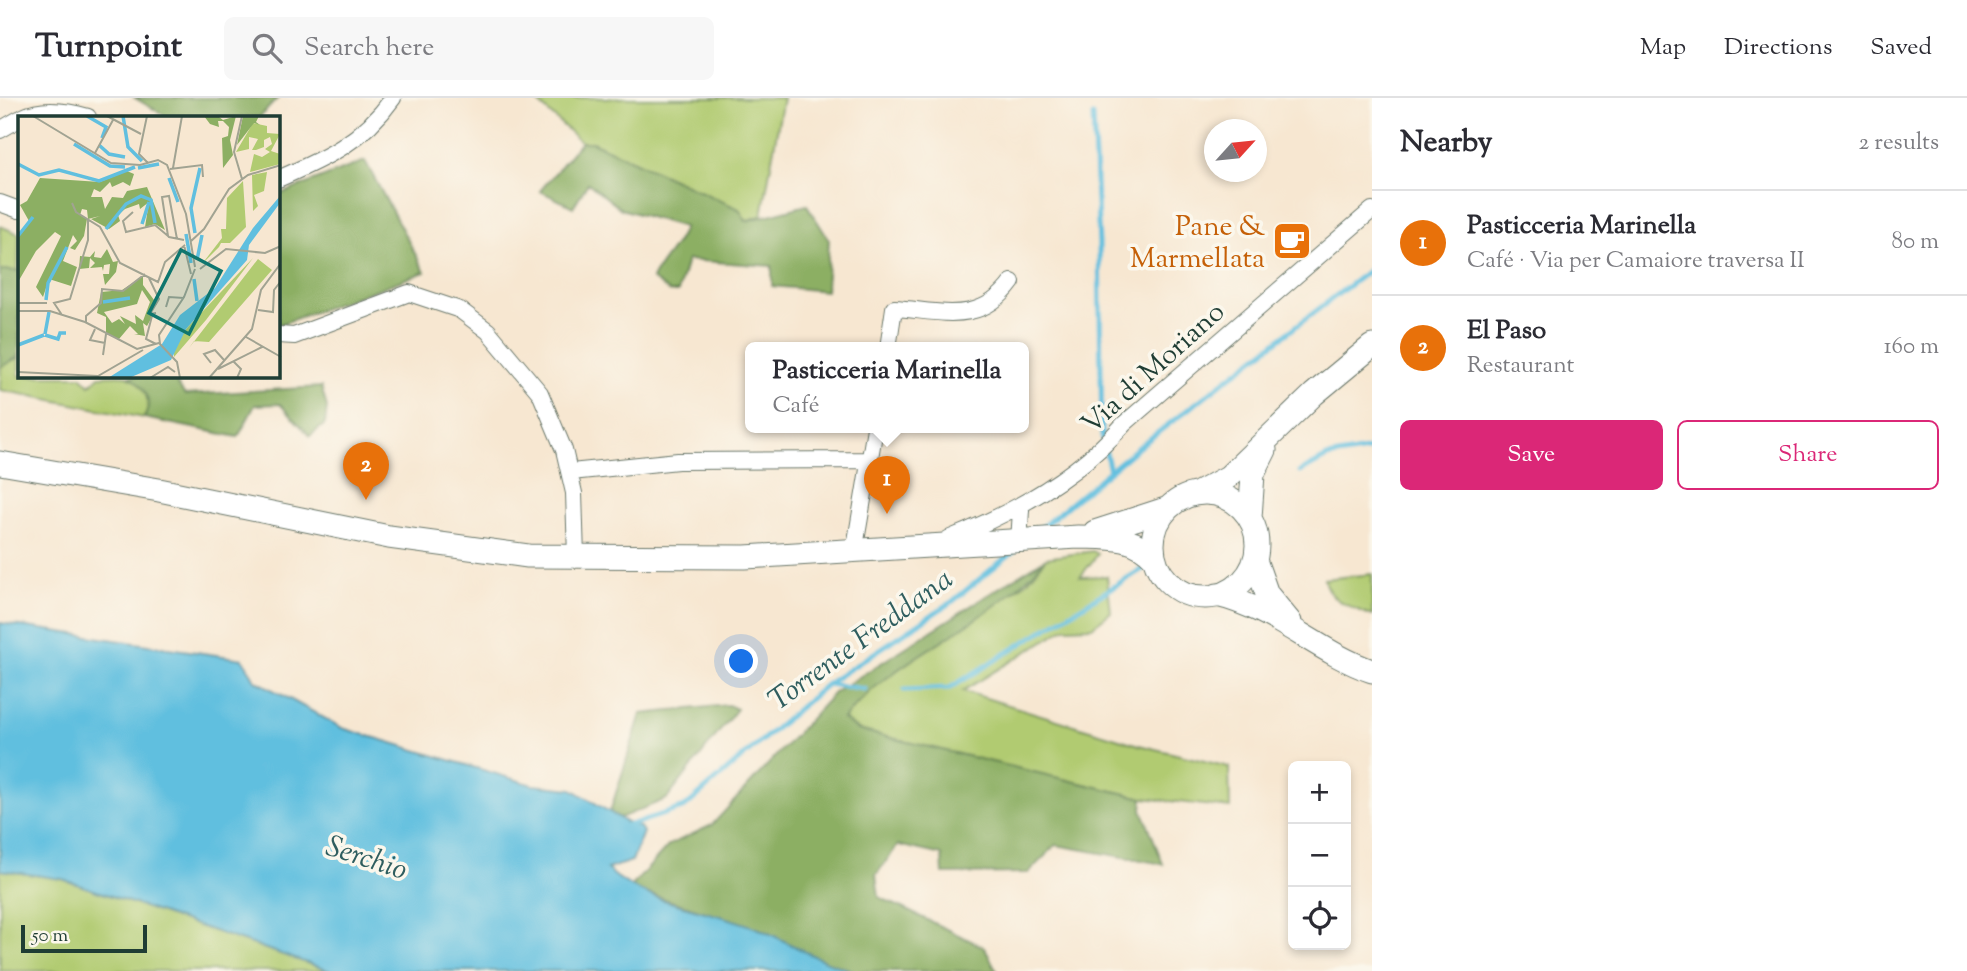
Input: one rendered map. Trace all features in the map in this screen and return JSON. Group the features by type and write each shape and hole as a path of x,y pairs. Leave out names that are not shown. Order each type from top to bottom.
{"main road":[{"path":"1078,537 1166,509 1181,498 1200,492 1228,477 1314,394 1372,346"},
{"path":"1250,518 1253,474 1271,437"},
{"path":"0,463 159,490 390,537 482,551 576,557 854,553 927,548 1000,538 1078,537 1126,540 1147,550 1163,576 1178,589 1197,596 1217,595 1255,608 1297,630 1349,663 1372,671"},
{"path":"1200,492 1222,495 1242,508 1250,518 1257,538 1255,560 1267,594 1297,630"},
{"path":"1155,559 1153,538 1166,509"},
{"path":"1217,595 1241,583 1255,560"}],"street":[{"path":"280,177 333,155 376,121 393,98"},
{"path":"25,116 32,113 67,111 84,116"},
{"path":"0,130 18,120"},
{"path":"0,203 18,210"},
{"name":"Via di Moriano","path":"1000,538 1023,507 1106,445 1124,424 1372,210"},
{"path":"889,342 894,308 967,313 992,303 1012,282"},
{"path":"280,335 294,336 409,293 460,310 488,331 540,393 571,472 576,557"},
{"path":"854,553 874,433"},
{"path":"571,472 678,461 870,460"},
{"path":"1000,538 1023,507"},
{"name":"Via di Moriano","path":"1000,538 1023,507"}],"green space":[{"path":"135,98 278,98 261,116 165,116"},
{"path":"533,98 783,98 762,215 746,221 739,209 592,142 581,142"},
{"path":"581,142 592,142 739,209 746,221 807,205 829,240 826,291 772,286 772,266 687,260 678,292 670,292 652,279 678,241 684,227 621,209 588,183 573,207 540,191"},
{"path":"365,161 425,272 280,324 280,194"},
{"path":"0,226 18,234 18,272 0,270"},
{"path":"0,270 18,271 18,358 0,367"},
{"path":"18,357 18,378 83,378 90,385 97,378 132,378 146,394 144,418 0,390 1,365"},
{"path":"131,378 172,378 185,395 321,387 327,407 325,424 310,436 280,404 255,405 238,437 144,418 148,400 139,384"},
{"path":"1093,551 1098,554 1080,577 1107,576 1111,612 1092,627 1065,628 963,691 1139,745 1229,767 1230,808 1143,798 858,730 843,719 881,680 1027,582 1046,558"},
{"path":"1046,558 1000,602 891,675 866,695 843,719 858,730 1143,798 1142,809 1163,864 1056,845 1028,873 943,874 942,855 898,845 876,875 879,897 984,947 997,971 855,971 808,956 765,931 630,888 669,845 712,825 834,693"},
{"path":"1372,574 1372,616 1336,598 1326,587 1324,579"},
{"path":"728,705 737,709 667,799 620,818 610,812 641,714"},
{"path":"0,870 62,879 330,971 0,971"}],"water":[{"name":"Serchio","path":"0,623 243,659 255,680 342,728 533,785 572,789 629,824 640,827 643,832 632,861 607,869 624,882 662,900 746,924 820,959 855,971 330,971 62,879 0,870"}],"waterway":[{"path":"1093,116 1099,244 1102,436 1110,471"},
{"name":"Torrente Freddana","path":"1036,532 1135,450 1372,268"},
{"path":"1300,472 1327,457 1372,449"},
{"name":"Torrente Freddana","path":"624,827 685,807 827,684 953,601 1015,550"},
{"path":"904,690 950,688 1144,568"},
{"path":"827,684 865,689"}],"place":[{"name":"Pane & Marmellata","path":"1292,241"},
{"name":"El Paso","path":"366,500"},
{"name":"Pasticceria Marinella","path":"887,514"}]}
